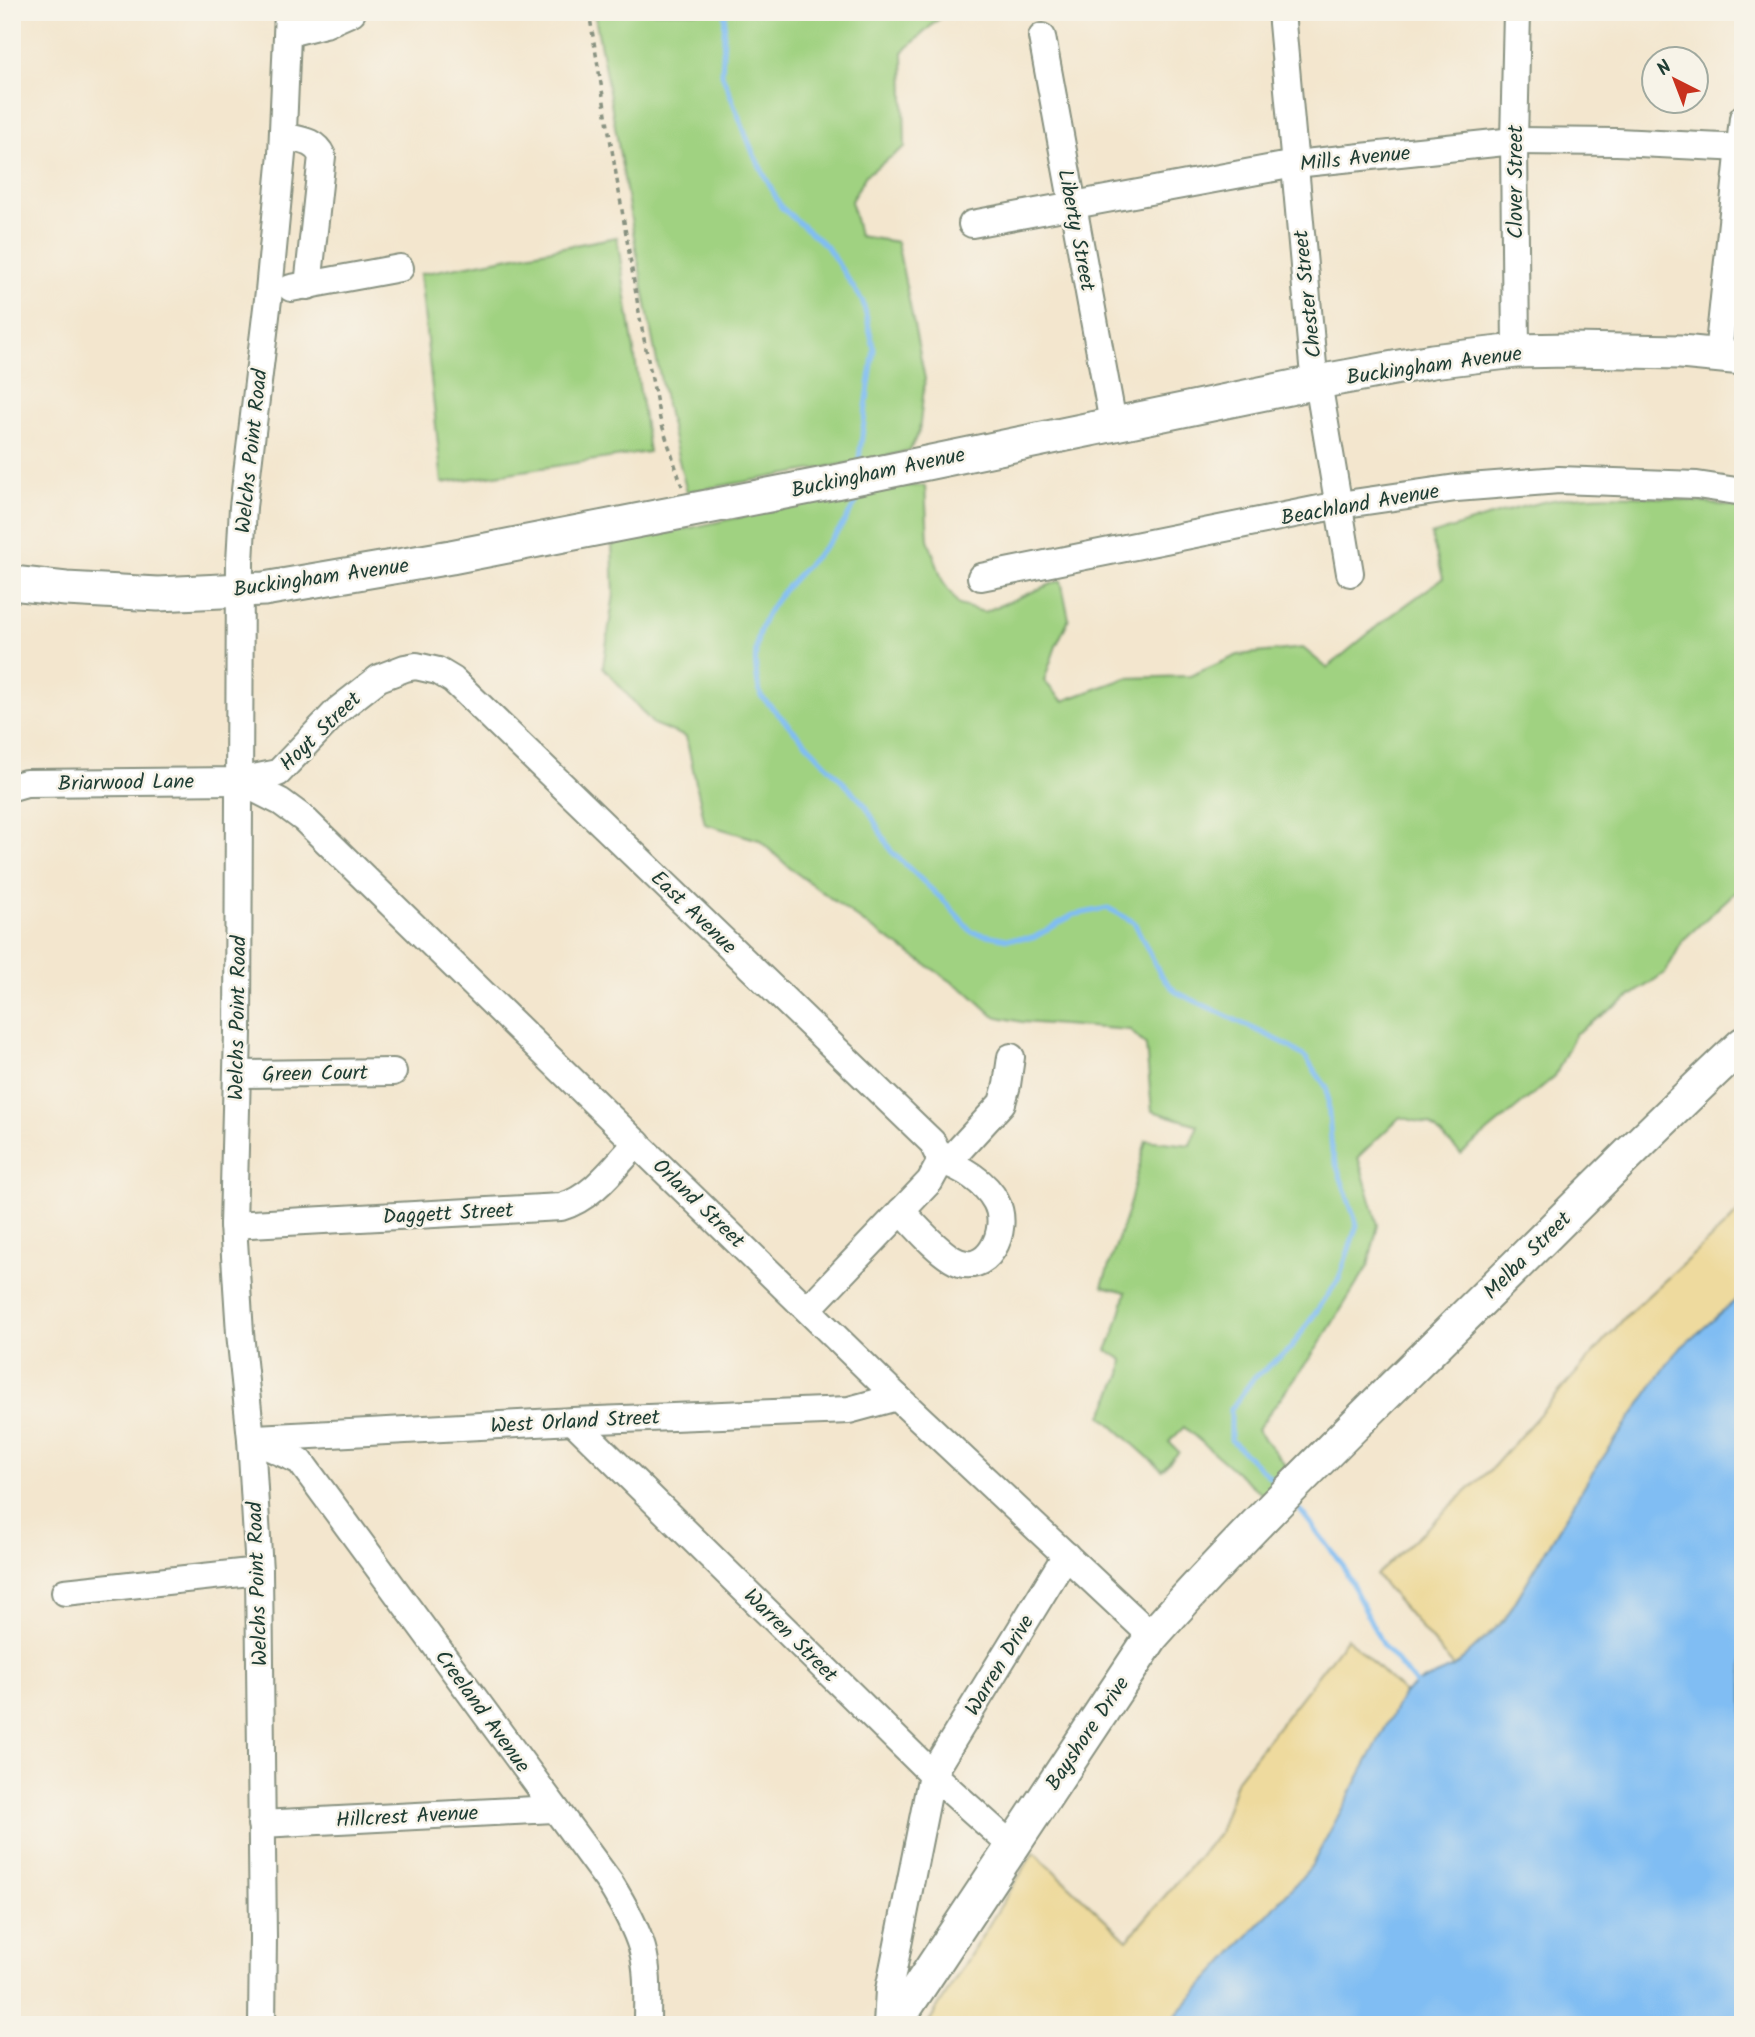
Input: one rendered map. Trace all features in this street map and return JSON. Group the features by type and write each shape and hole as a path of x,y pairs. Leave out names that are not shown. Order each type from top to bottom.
{"main road":[{"name":"Buckingham Avenue","path":"12,583 158,594 306,584 830,483 1113,423 1432,361 1516,351 1632,350 1731,356"},
{"name":"Melba Street","path":"1308,1473 1647,1135 1743,1044"},
{"name":"Bayshore Drive","path":"894,2025 1152,1636 1198,1584 1308,1473"}],"street":[{"path":"288,22 325,24 352,12"},
{"name":"Chester Street","path":"1280,12 1313,365 1350,573"},
{"name":"Clover Street","path":"1516,351 1514,141 1517,12"},
{"name":"Welchs Point Road","path":"262,2025 259,1571 233,1226 241,590 243,507 269,291 283,136 288,22"},
{"name":"Liberty Street","path":"1042,37 1113,423"},
{"path":"1731,356 1743,118"},
{"path":"283,136 311,143 322,156 308,286"},
{"name":"Mills Avenue","path":"972,224 1294,164 1514,141 1617,142 1741,148"},
{"path":"269,291 400,268"},
{"name":"Beachland Avenue","path":"981,577 1339,505 1456,488 1559,481 1697,485 1743,492"},
{"name":"Hoyt Street","path":"239,781 278,773 338,710 379,678 405,668 427,667 438,671"},
{"name":"East Avenue","path":"438,671 453,680 932,1142 944,1162"},
{"name":"Briarwood Lane","path":"12,787 26,783 239,781"},
{"name":"Orland Street","path":"239,781 281,802 304,819 897,1397 1152,1636"},
{"path":"808,1309 1002,1103 1011,1056"},
{"name":"Green Court","path":"237,1074 393,1072"},
{"name":"Daggett Street","path":"233,1226 561,1207 576,1203 586,1195 637,1143"},
{"path":"901,1211 953,1260 967,1265 979,1263 988,1256 1000,1229 997,1203 970,1175 944,1162"},
{"name":"West Orland Street","path":"251,1439 573,1420 849,1410 897,1397"},
{"name":"Warren Street","path":"573,1420 932,1774 1012,1846"},
{"name":"Creeland Avenue","path":"251,1439 300,1461 610,1883 642,1949 646,1968 647,2025"},
{"name":"Warren Drive","path":"932,1774 1066,1555"},
{"path":"65,1592 259,1571"},
{"path":"887,2025 889,1990 932,1774"},
{"name":"Hillcrest Avenue","path":"261,1824 554,1808"}],"path":[{"path":"589,12 641,324 660,419 682,486"}],"green space":[{"path":"594,12 946,12 903,52 905,147 866,175 851,201 859,236 897,242 925,379 919,432 910,450 687,492 659,373"},
{"path":"617,237 649,452 442,483 420,274"},
{"path":"888,485 925,486 928,539 943,582 959,605 984,612 1061,580 1069,619 1044,681 1063,701 1126,678 1190,676 1238,655 1303,648 1327,668 1381,623 1443,578 1431,535 1508,511 1547,501 1607,495 1665,498 1743,508 1743,889 1733,894 1683,940 1666,972 1575,1034 1555,1076 1461,1154 1431,1125 1400,1117 1358,1157 1378,1225 1368,1266 1317,1348 1257,1430 1288,1468 1263,1495 1184,1427 1169,1442 1179,1452 1162,1470 1102,1416 1121,1374 1123,1360 1107,1350 1126,1292 1102,1286 1127,1213 1146,1140 1190,1145 1198,1125 1152,1111 1146,1046 1130,1030 1022,1022 994,1016 970,994 864,923 791,869 759,840 705,824 686,737 653,724 603,667 614,594 612,545"}],"sand":[{"path":"1743,1209 1743,1294 1676,1352 1589,1478 1504,1620 1454,1667 1376,1575 1494,1466 1628,1314"},
{"path":"1347,1638 1404,1693 1311,1867 1167,2025 927,2025 1034,1852 1127,1940 1219,1833 1237,1779"}],"water":[{"path":"1743,1294 1743,2025 1167,2025 1311,1867 1404,1693 1416,1684 1454,1667 1504,1621 1589,1478 1676,1352"}],"waterway":[{"path":"727,12 722,74 753,153 781,207 827,247 863,302 874,349 858,466"},
{"path":"861,489 862,493 839,530 788,585 763,622 757,643 756,667 761,696 866,806 891,851 947,904 972,932 1007,939 1033,938 1073,915 1108,908 1134,922 1160,974 1176,992 1284,1043 1305,1057 1327,1088 1332,1152 1357,1225 1339,1279 1291,1348 1253,1379 1231,1409 1231,1440 1279,1486"},
{"path":"1293,1501 1342,1564 1382,1644 1416,1684"}]}
